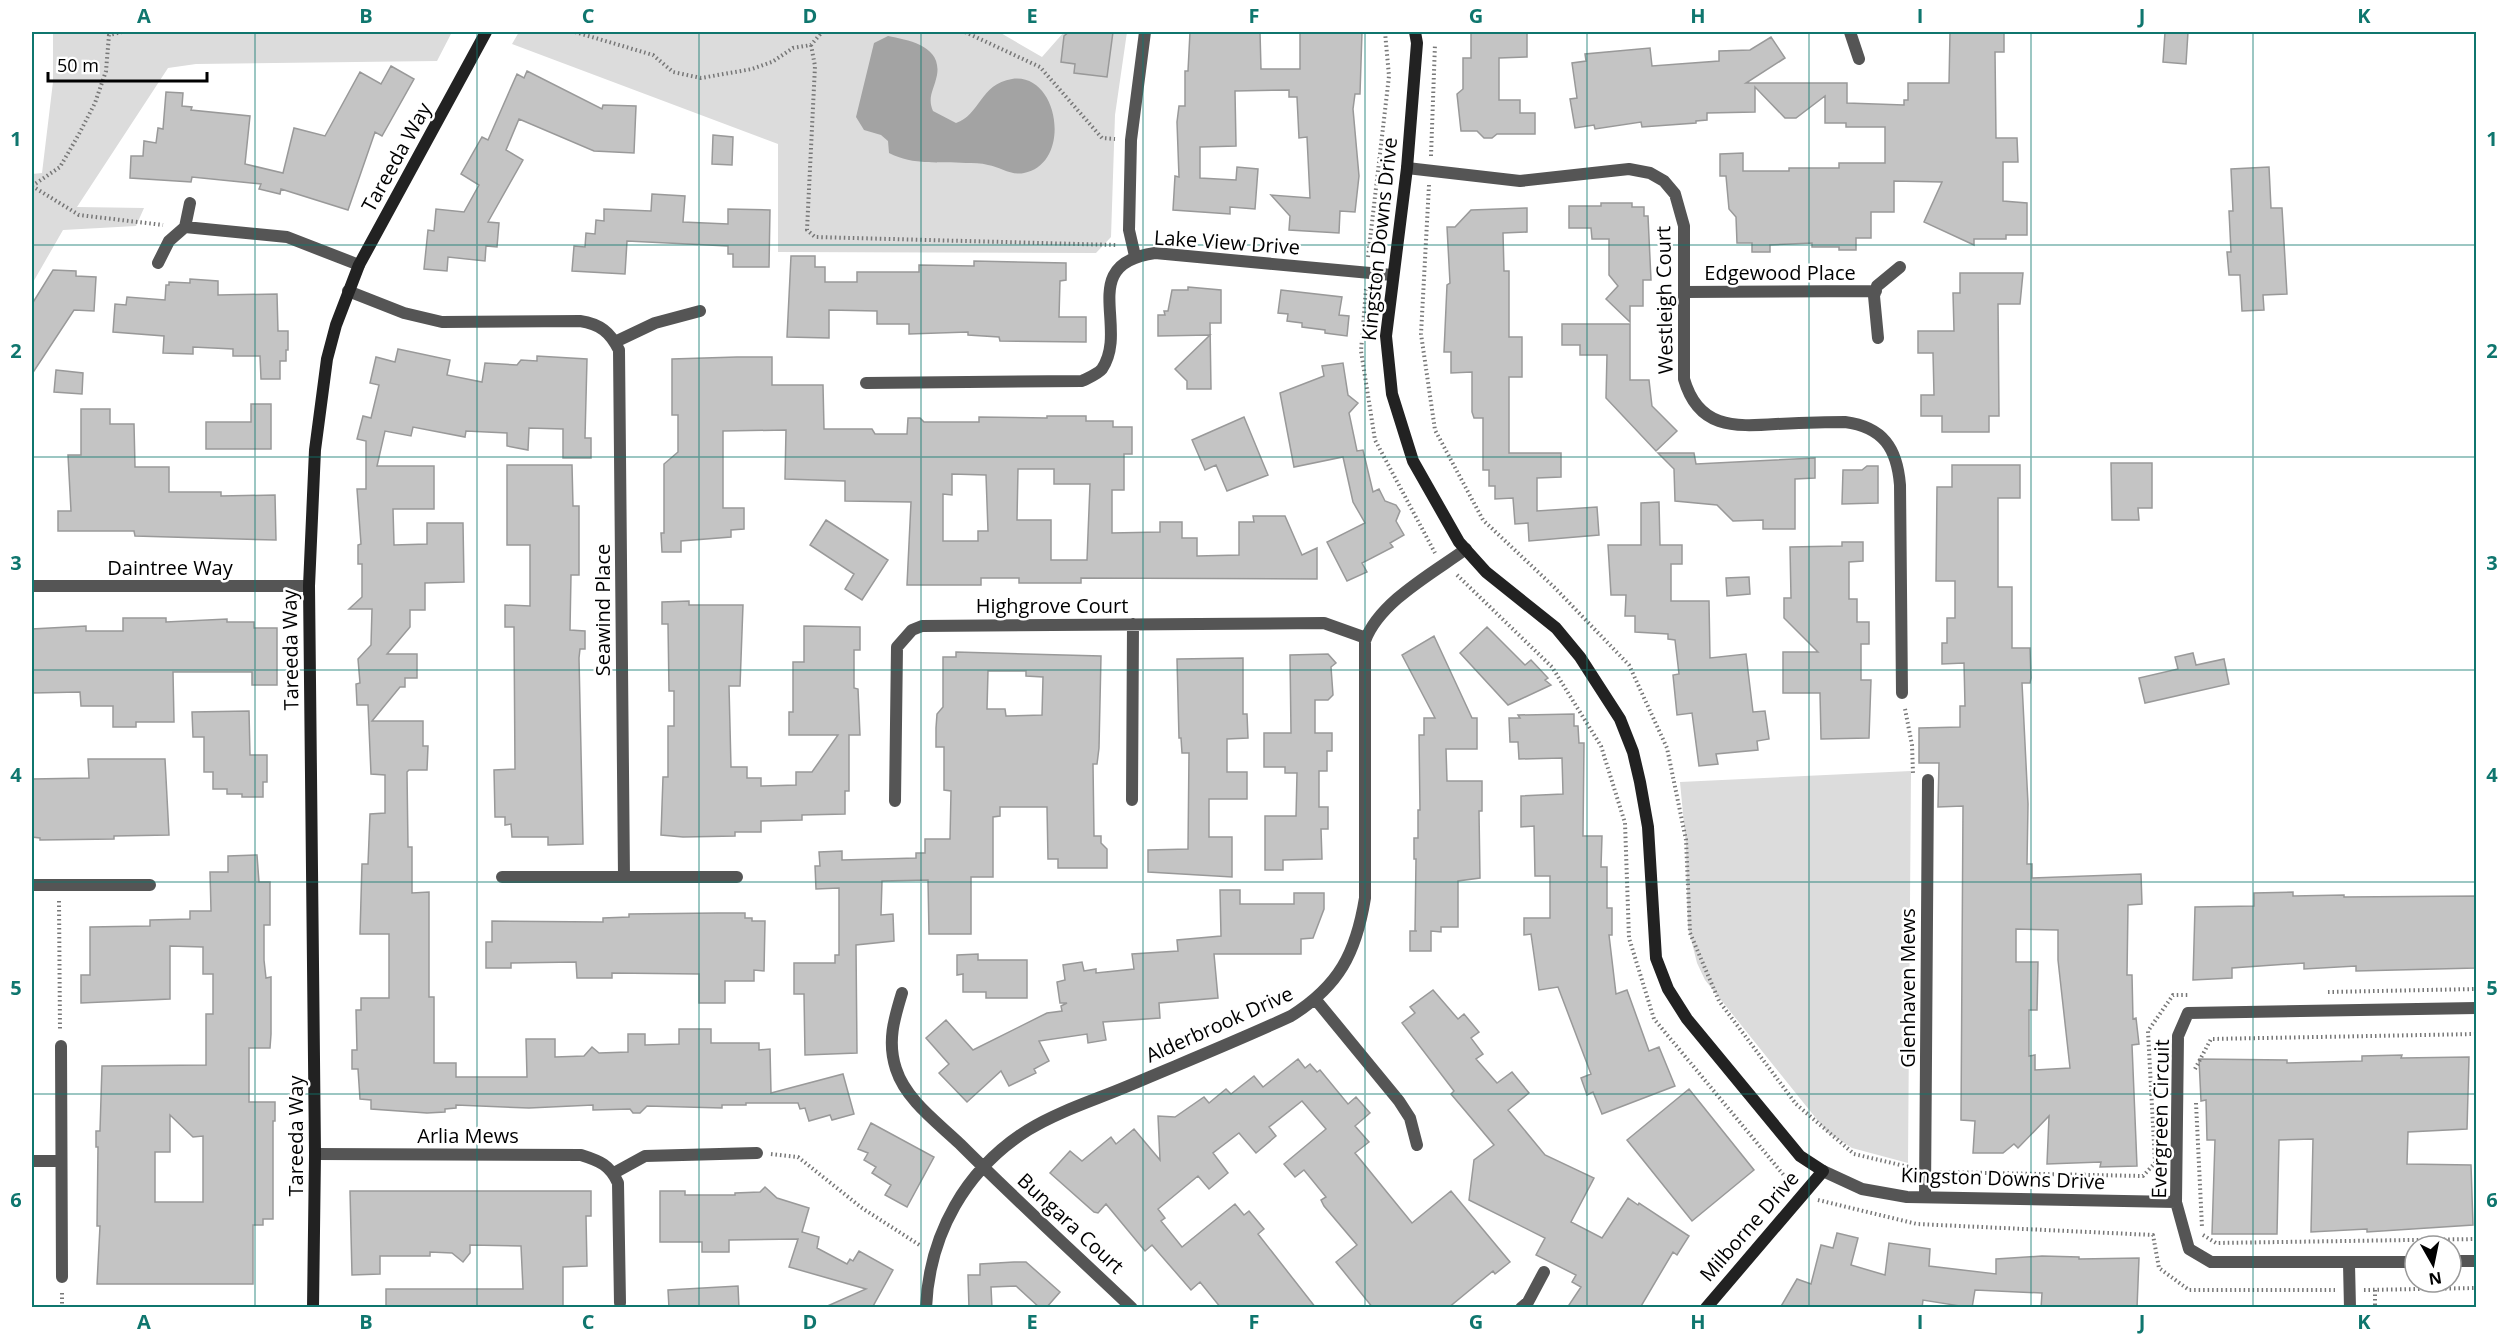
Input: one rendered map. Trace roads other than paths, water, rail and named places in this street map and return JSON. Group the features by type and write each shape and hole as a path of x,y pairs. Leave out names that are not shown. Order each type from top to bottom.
{"street":[{"name":"Tareeda Way","path":"313,1308 315,1154 309,586 310,512 322,391 336,325 359,265 486,32"},
{"path":"1133,251 1129,230 1131,140 1145,32"},
{"name":"Kingston Downs Drive","path":"1415,32 1407,168 1386,336 1392,394 1413,461 1434,503 1466,549 1486,572 1556,628 1580,657 1620,719 1633,752 1640,782 1648,827 1656,958 1668,989 1687,1018 1800,1156 1823,1171 1862,1189 1907,1197 2176,1202"},
{"path":"1850,32 1859,59"},
{"name":"Westleigh Court","path":"1407,168 1520,181 1621,169 1650,173 1664,181 1675,194 1681,210 1684,379 1688,394 1708,416 1724,424 1745,426 1829,422 1861,424 1877,432 1894,453 1900,485 1902,693"},
{"path":"158,263 169,241 185,227 190,203"},
{"path":"185,227 287,237 359,265"},
{"name":"Lake View Drive","path":"866,383 1083,381 1101,371 1109,353 1109,285 1133,251 1392,275"},
{"name":"Edgewood Place","path":"1878,338 1874,297 1877,286 1900,267"},
{"path":"348,291 404,313 442,322 580,321 593,323 604,328 615,342 655,323 700,311"},
{"name":"Edgewood Place","path":"1683,292 1876,291"},
{"name":"Seawind Place","path":"615,342 619,350 620,364 624,878"},
{"path":"1366,638 1371,625 1386,608 1466,549"},
{"name":"Daintree Way","path":"32,586 309,586"},
{"name":"Highgrove Court","path":"895,801 897,647 912,630 922,626 1324,623 1366,638"},
{"path":"1132,800 1133,624"},
{"name":"Alderbrook Drive","path":"927,1308 934,1254 946,1221 962,1192 1004,1146 1030,1129 1261,1030 1316,1000 1335,979 1351,955 1361,927 1365,898 1366,638"},
{"name":"Glenhaven Mews","path":"1925,1197 1928,780"},
{"path":"502,878 737,877"},
{"path":"32,885 150,885"},
{"name":"Bungara Court","path":"902,993 892,1024 893,1055 900,1078 914,1099 1132,1308"},
{"path":"1316,1000 1399,1101 1410,1118 1417,1145"},
{"name":"Evergreen Circuit","path":"2403,1262 2211,1262 2189,1249 2176,1202 2178,1036 2188,1013 2476,1008"},
{"path":"61,1046 62,1277"},
{"path":"620,1303 618,1184 614,1173 645,1156 757,1153"},
{"name":"Arlia Mews","path":"315,1154 581,1155 602,1161 614,1173"},
{"path":"32,1161 61,1161"},
{"name":"Milborne Drive","path":"1706,1308 1823,1171"},
{"path":"2349,1264 2350,1308"},
{"path":"1521,1308 1528,1302 1544,1272"}]}
